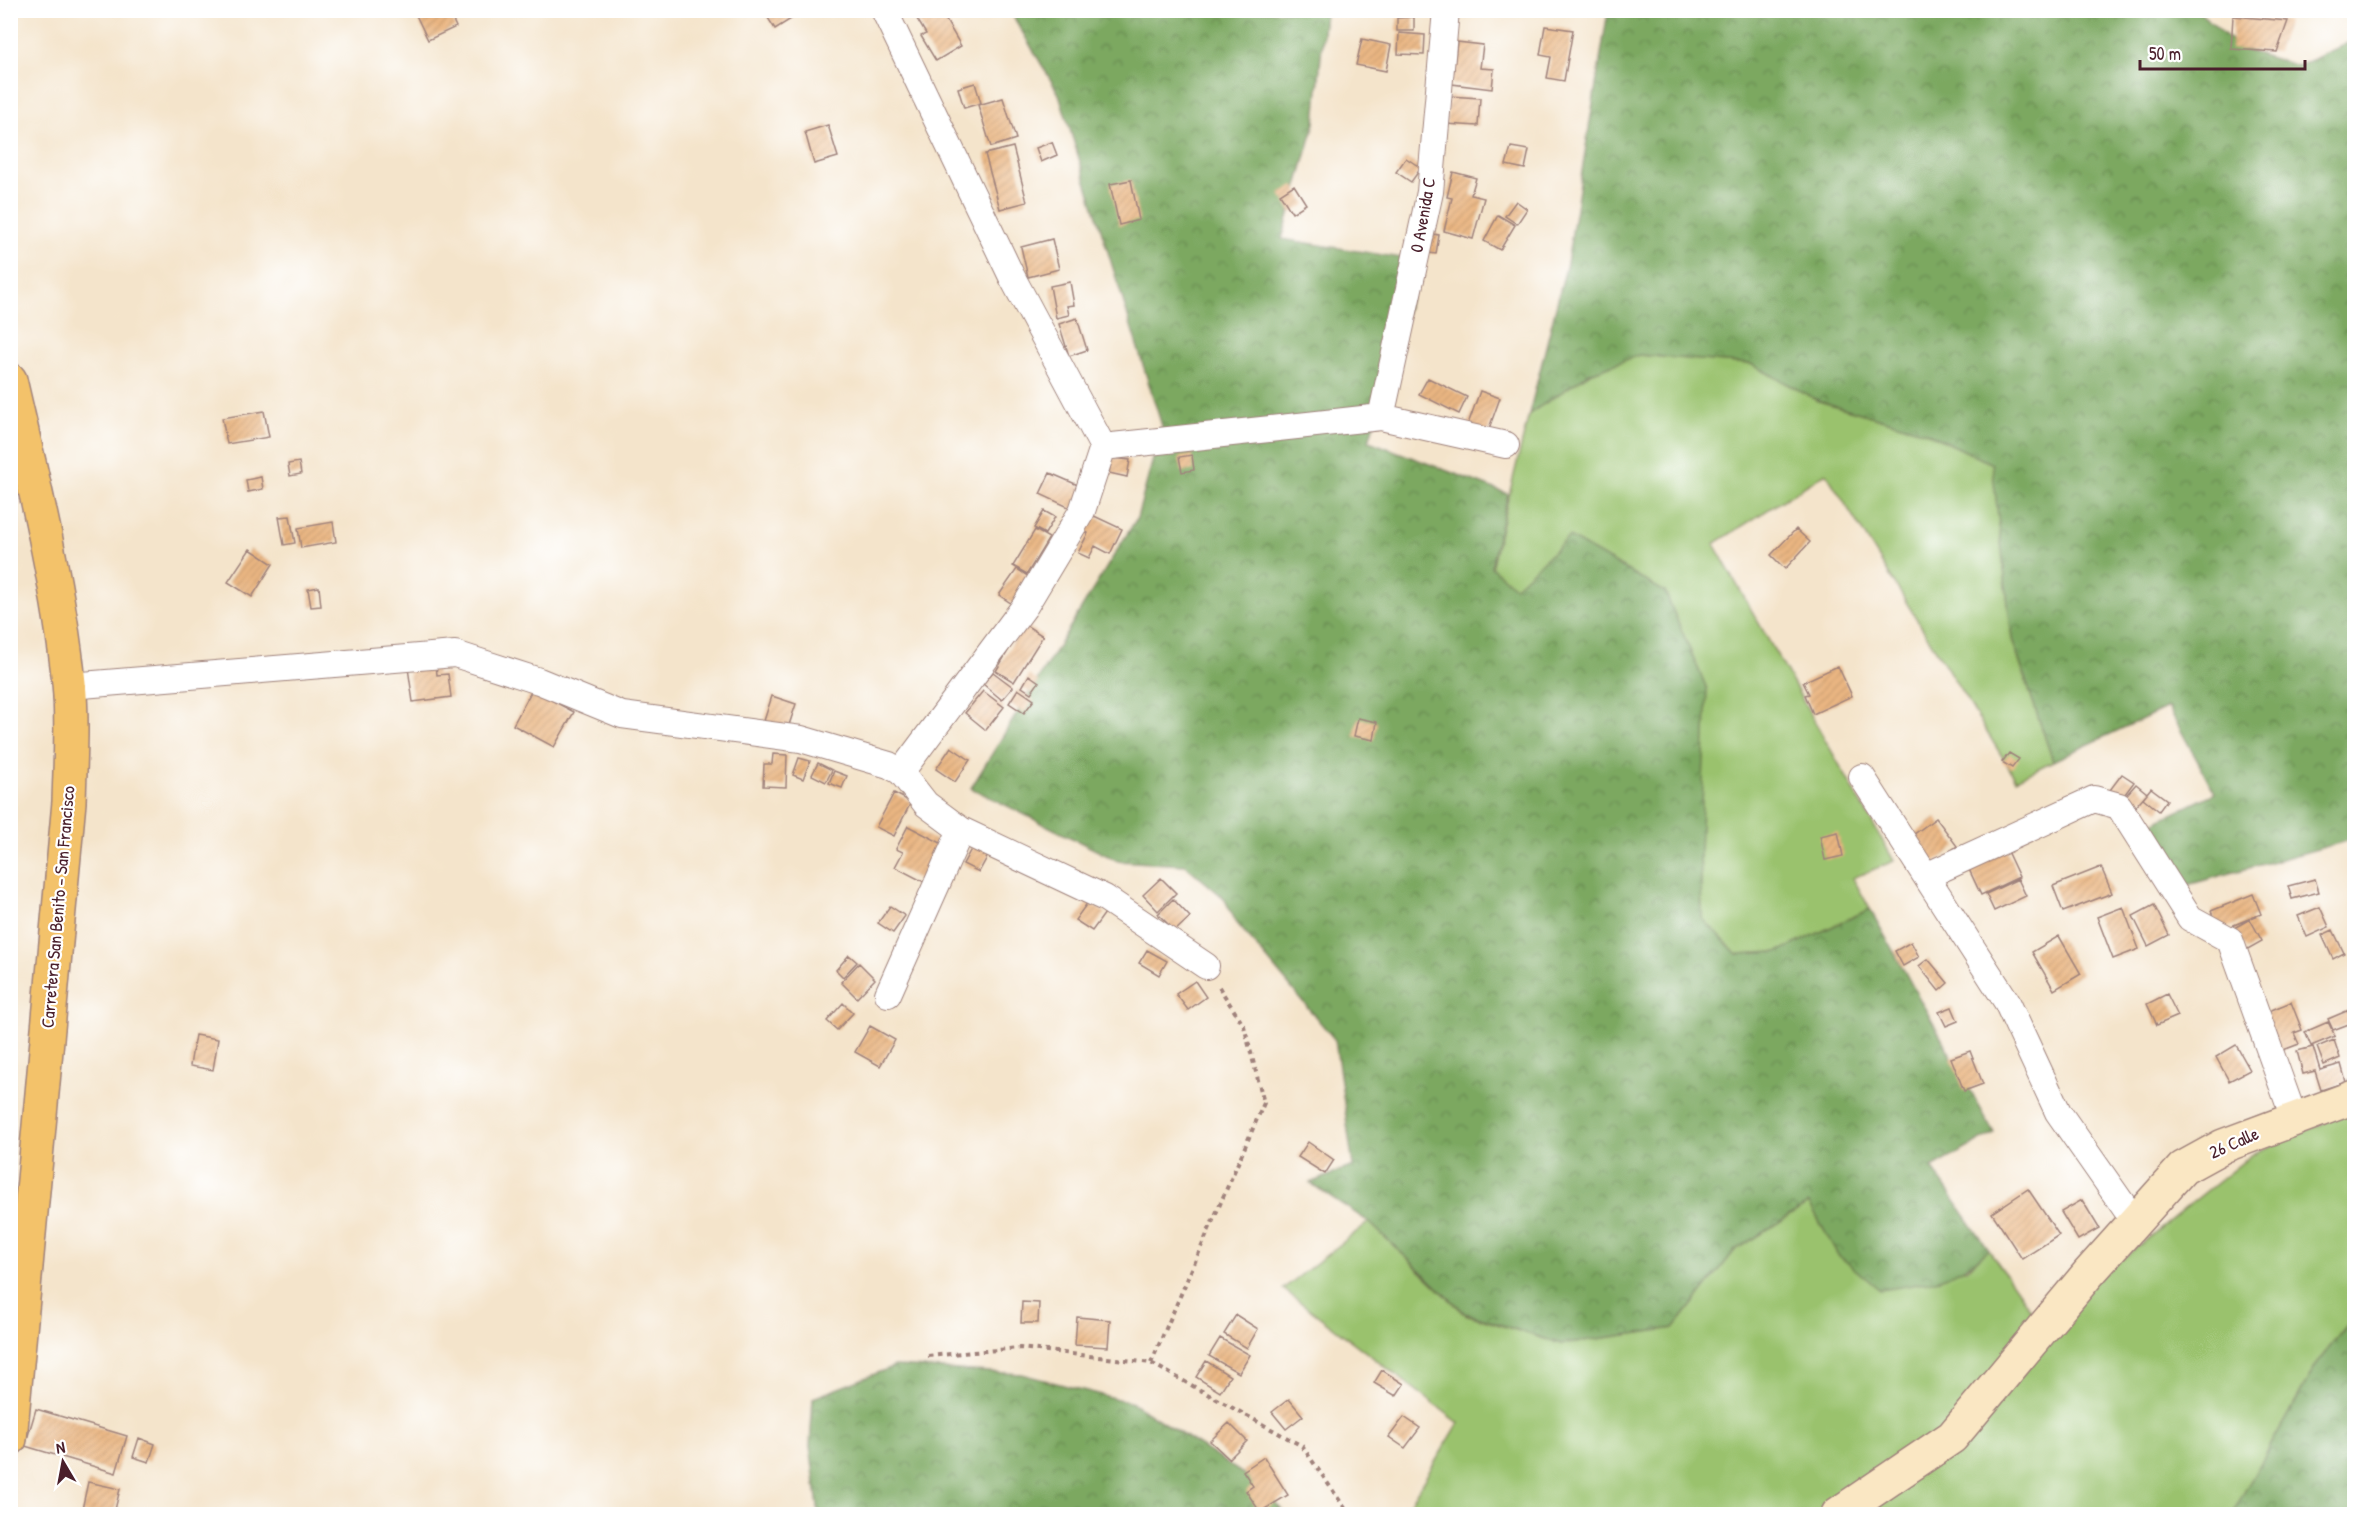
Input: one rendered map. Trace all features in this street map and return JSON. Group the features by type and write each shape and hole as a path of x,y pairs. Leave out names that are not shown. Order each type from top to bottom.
{"main road":[{"name":"Carretera San Benito - San Francisco","path":"10,380 54,571 70,686 69,802 10,1439"}],"street":[{"path":"884,10 1012,278 1103,447 1082,511 1025,606 901,772"},
{"name":"0 Avenida C","path":"1381,417 1430,192 1446,10"},
{"path":"1103,447 1381,417 1506,445"},
{"path":"70,686 455,654 539,681 622,716 801,739 889,765 901,772 926,804 961,830 1105,898 1206,966"},
{"path":"1862,777 2007,1002 2058,1112 2134,1222"},
{"path":"1926,876 2094,799 2119,806 2190,918 2230,940 2294,1118"},
{"path":"888,993 961,830"},
{"name":"26 Calle","path":"1839,1515 1952,1437 2134,1222 2183,1168 2223,1146 2355,1097"}],"path":[{"path":"1151,1363 1264,1103 1244,1026 1206,966"},
{"path":"928,1356 1020,1348 1151,1363 1302,1446 1349,1515"}],"green space":[{"path":"1010,11 1325,11 1315,123 1282,239 1421,261 1369,441 1508,494 1491,567 1515,587 1569,537 1665,592 1707,689 1700,852 1702,918 1737,954 1778,952 1870,909 1994,1133 1932,1168 1989,1250 1975,1261 1950,1275 1925,1283 1880,1290 1838,1255 1809,1203 1735,1250 1674,1328 1561,1344 1465,1313 1369,1222 1310,1183 1353,1166 1335,1040 1236,922 1224,898 1185,865 1118,861 971,788 1137,518 1162,426 1059,94"},
{"path":"1608,11 2198,11 2241,49 2299,66 2354,40 2354,839 2180,887 2153,823 2215,793 2168,707 2053,761 2012,639 1992,464 1926,432 1819,401 1751,364 1639,355 1590,373 1529,414 1567,263"},
{"path":"1639,355 1751,364 1819,401 1926,432 1993,464 2012,639 2053,761 2016,779 1826,473 1714,544 1894,861 1853,878 1870,909 1778,952 1737,954 1702,918 1700,852 1515,588 1491,568 1529,414 1590,373"},
{"path":"2354,1110 2354,1316 2316,1365 2232,1514 1403,1514 1459,1423 1283,1289 1369,1222 1465,1314 1561,1344 1674,1328 1735,1250 1809,1203 1838,1255 1966,1269 1989,1250 2041,1324 2254,1153"},
{"path":"2354,1316 2354,1514 2232,1514 2316,1365"},
{"path":"895,1366 1021,1374 1133,1403 1262,1486 1285,1514 819,1514 810,1446 813,1398"}],"building":[{"path":"448,10 456,27 428,40 414,11"},
{"path":"763,10 797,10 799,14 775,29"},
{"path":"919,10 940,10 961,46 936,61 921,36 926,34 914,14"},
{"path":"2233,16 2288,21 2277,52 2231,49"},
{"path":"1414,17 1414,31 1397,31 1397,18"},
{"path":"1545,26 1573,30 1564,81 1547,78 1551,57 1540,55"},
{"path":"1399,33 1425,35 1424,55 1398,54"},
{"path":"1362,39 1391,45 1386,71 1356,65"},
{"path":"1457,42 1483,45 1480,68 1494,69 1492,89 1452,84"},
{"path":"975,83 981,103 964,108 958,88"},
{"path":"1449,96 1480,98 1478,126 1446,124"},
{"path":"1003,98 1016,139 991,147 978,105"},
{"path":"828,125 838,157 814,164 805,132"},
{"path":"1052,142 1057,155 1041,162 1036,148"},
{"path":"1013,147 1027,202 1000,209 985,154"},
{"path":"1511,147 1529,150 1525,169 1506,165"},
{"path":"1406,158 1421,168 1411,182 1396,172"},
{"path":"1453,172 1476,178 1471,195 1484,198 1473,239 1444,231 1452,198 1447,197"},
{"path":"1131,180 1139,220 1119,225 1110,184"},
{"path":"1294,185 1306,204 1292,213 1280,194"},
{"path":"1516,201 1527,209 1517,224 1505,216"},
{"path":"1498,215 1515,225 1500,250 1484,241"},
{"path":"1425,233 1439,235 1436,254 1422,252"},
{"path":"1052,239 1059,269 1028,277 1021,247"},
{"path":"1070,282 1074,305 1067,306 1069,315 1056,318 1050,286"},
{"path":"1077,318 1087,350 1069,356 1059,324"},
{"path":"1428,378 1467,397 1459,414 1419,394"},
{"path":"1480,391 1500,398 1487,434 1467,427"},
{"path":"264,411 269,437 227,444 222,418"},
{"path":"1192,455 1194,470 1182,472 1179,457"},
{"path":"1112,458 1130,460 1127,477 1109,473"},
{"path":"299,462 301,474 290,476 288,464"},
{"path":"1050,473 1087,489 1077,511 1040,494"},
{"path":"261,477 263,489 248,492 246,480"},
{"path":"1044,511 1055,517 1045,534 1034,528"},
{"path":"1092,515 1122,529 1110,554 1095,546 1089,558 1078,553 1088,533 1084,531"},
{"path":"290,516 295,543 284,545 279,517"},
{"path":"333,522 336,542 301,548 298,528"},
{"path":"1796,529 1810,542 1785,569 1771,555"},
{"path":"1035,530 1049,538 1027,574 1013,566"},
{"path":"250,549 273,564 252,597 228,582"},
{"path":"1017,569 1036,582 1018,608 999,595"},
{"path":"319,587 321,606 311,607 308,589"},
{"path":"1024,624 1043,636 1014,682 996,671"},
{"path":"436,665 437,675 448,674 451,697 413,702 408,668"},
{"path":"1838,666 1852,696 1813,714 1805,695 1809,694 1803,682"},
{"path":"993,672 1013,687 1002,700 983,684"},
{"path":"1029,675 1039,682 1031,693 1022,687"},
{"path":"1018,689 1034,700 1024,713 1009,703"},
{"path":"532,690 574,712 554,747 513,725"},
{"path":"983,691 1004,707 986,730 965,713"},
{"path":"772,696 796,704 787,731 763,724"},
{"path":"1358,718 1377,722 1374,740 1354,736"},
{"path":"951,747 970,760 955,782 936,769"},
{"path":"2009,753 2019,759 2012,768 2002,762"},
{"path":"773,754 787,755 786,787 763,786 764,764 772,764"},
{"path":"799,758 810,761 803,779 793,775"},
{"path":"818,763 832,770 826,782 812,775"},
{"path":"834,771 847,776 842,788 829,783"},
{"path":"2122,774 2134,782 2122,798 2110,790"},
{"path":"2136,784 2147,793 2133,809 2122,800"},
{"path":"2151,788 2167,800 2159,811 2143,798"},
{"path":"894,793 911,802 894,836 876,827"},
{"path":"1936,818 1957,846 1933,863 1913,835"},
{"path":"908,826 943,844 924,882 895,867 903,852 896,849"},
{"path":"1838,832 1843,856 1825,860 1820,836"},
{"path":"975,842 991,850 979,872 963,864"},
{"path":"2005,847 2019,877 1981,895 1967,865"},
{"path":"2101,867 2112,893 2063,912 2053,886"},
{"path":"1161,878 1176,893 1158,911 1143,895"},
{"path":"2018,879 2026,896 1994,911 1986,894"},
{"path":"2315,879 2319,892 2292,899 2288,886"},
{"path":"2253,894 2261,914 2219,931 2211,911"},
{"path":"1173,899 1190,917 1175,931 1158,914"},
{"path":"1088,902 1105,913 1092,931 1075,920"},
{"path":"2154,905 2169,935 2148,946 2133,916"},
{"path":"890,906 905,916 893,933 878,923"},
{"path":"2123,907 2139,949 2113,959 2097,917"},
{"path":"2320,907 2329,927 2307,937 2298,916"},
{"path":"2250,919 2262,941 2246,950 2234,928"},
{"path":"2333,930 2344,953 2333,959 2322,935"},
{"path":"2059,936 2081,974 2054,990 2032,952"},
{"path":"1911,942 1919,957 1903,966 1895,951"},
{"path":"1147,950 1167,961 1159,975 1139,963"},
{"path":"849,955 857,962 843,977 836,970"},
{"path":"1928,959 1948,983 1939,991 1919,966"},
{"path":"859,963 875,979 857,998 841,982"},
{"path":"1195,981 1206,997 1188,1010 1176,994"},
{"path":"2167,994 2178,1016 2157,1025 2147,1004"},
{"path":"2291,1002 2302,1030 2294,1033 2299,1044 2278,1052 2264,1013"},
{"path":"843,1003 853,1013 837,1030 827,1021"},
{"path":"1952,1007 1958,1021 1946,1026 1939,1012"},
{"path":"2349,1010 2354,1022 2333,1030 2328,1019"},
{"path":"2328,1022 2335,1036 2311,1046 2305,1032"},
{"path":"870,1026 895,1040 880,1066 855,1052"},
{"path":"195,1035 218,1039 213,1070 190,1066"},
{"path":"2334,1040 2340,1058 2324,1065 2317,1047"},
{"path":"2236,1045 2250,1070 2229,1081 2216,1057"},
{"path":"2313,1047 2320,1070 2341,1064 2346,1082 2321,1090 2315,1071 2303,1074 2297,1051"},
{"path":"1970,1051 1983,1084 1964,1091 1951,1058"},
{"path":"1308,1142 1334,1160 1325,1174 1298,1157"},
{"path":"2028,1189 2059,1235 2022,1259 1992,1213"},
{"path":"2082,1200 2099,1228 2078,1240 2061,1212"},
{"path":"1022,1302 1039,1303 1038,1323 1021,1323"},
{"path":"1236,1315 1258,1329 1247,1348 1224,1334"},
{"path":"1077,1317 1110,1320 1108,1347 1075,1345"},
{"path":"1220,1338 1250,1355 1239,1373 1209,1356"},
{"path":"1206,1361 1230,1376 1220,1392 1196,1377"},
{"path":"1382,1370 1404,1384 1396,1396 1374,1383"},
{"path":"1289,1399 1303,1416 1286,1429 1272,1412"},
{"path":"36,1409 127,1436 116,1473 25,1446"},
{"path":"1404,1417 1420,1428 1405,1448 1389,1437"},
{"path":"1229,1423 1247,1441 1229,1459 1210,1441"},
{"path":"139,1438 155,1444 149,1462 133,1457"},
{"path":"1264,1457 1288,1495 1260,1512 1246,1491 1253,1486 1243,1471"},
{"path":"88,1482 120,1489 114,1514 81,1514"}]}
